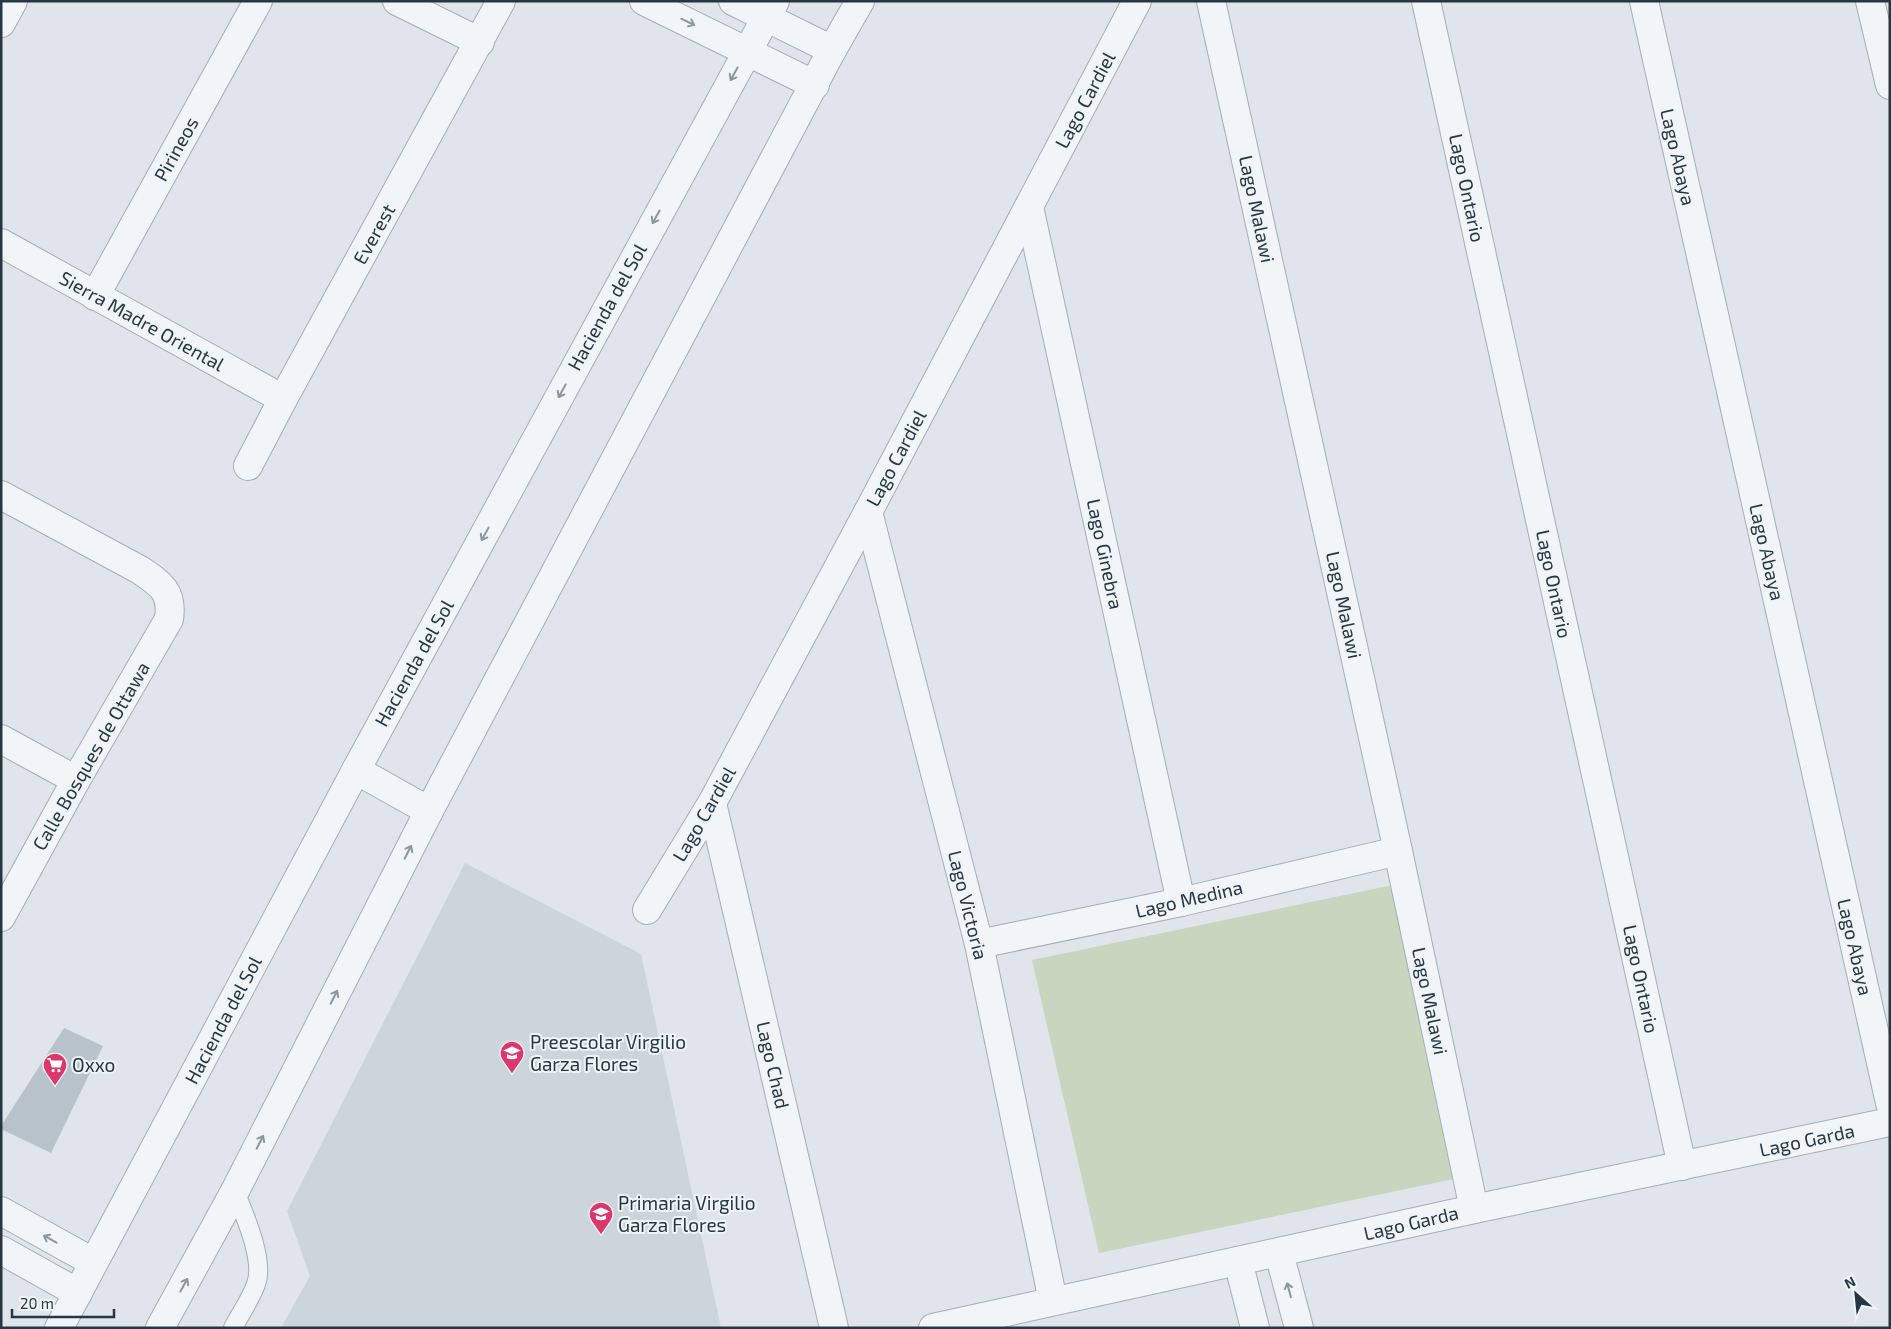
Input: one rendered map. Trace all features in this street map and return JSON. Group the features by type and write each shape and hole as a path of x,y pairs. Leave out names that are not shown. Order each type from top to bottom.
{"street":[{"path":"1,23 13,1"},
{"name":"Pirineos","path":"95,296 258,1"},
{"path":"397,1 480,42"},
{"name":"Everest","path":"248,466 501,1"},
{"path":"644,1 815,85"},
{"path":"733,1 770,10 832,50"},
{"path":"160,1328 235,1191 429,811 832,50 860,1"},
{"name":"Lago Cardiel","path":"648,910 712,803 868,512 1137,1"},
{"name":"Lago Malawi","path":"1211,1 1398,851 1474,1209"},
{"name":"Lago Ontario","path":"1426,1 1682,1166"},
{"name":"Lago Abaya","path":"1644,1 1890,1103"},
{"path":"1870,1 1890,85"},
{"name":"Hacienda del Sol","path":"59,1328 356,770 770,10"},
{"name":"Lago Ginebra","path":"1029,206 1180,902"},
{"name":"Sierra Madre Oriental","path":"1,243 283,399"},
{"name":"Calle Bosques de Ottawa","path":"1,495 140,570 156,581 167,593 171,606 169,619 76,780 1,917"},
{"name":"Lago Victoria","path":"868,512 979,944 1053,1301"},
{"path":"1,740 76,780"},
{"path":"356,770 429,811"},
{"name":"Lago Chad","path":"712,803 834,1328"},
{"name":"Lago Medina","path":"979,944 1180,902 1398,851"},
{"name":"Lago Garda","path":"932,1328 1474,1209 1890,1122"},
{"path":"1,1211 93,1262"},
{"path":"1,1250 78,1293"},
{"path":"1279,1252 1299,1328"},
{"path":"1238,1261 1255,1328"}],"lane":[{"path":"233,1328 257,1282 257,1261 253,1240 235,1191"}],"shaded area":[{"name":"Preescolar Virgilio Garza Flores","path":"465,863 641,954 721,1328 281,1328 310,1276 287,1211"}],"green space":[{"path":"1393,885 1454,1179 1099,1253 1032,960"}],"building":[{"name":"Oxxo","path":"64,1028 103,1046 51,1153 1,1129 1,1126"}],"place":[{"name":"Preescolar Virgilio Garza Flores","path":"512,1074"},
{"name":"Oxxo","path":"55,1086"},
{"name":"Primaria Virgilio Garza Flores","path":"601,1235"}]}
